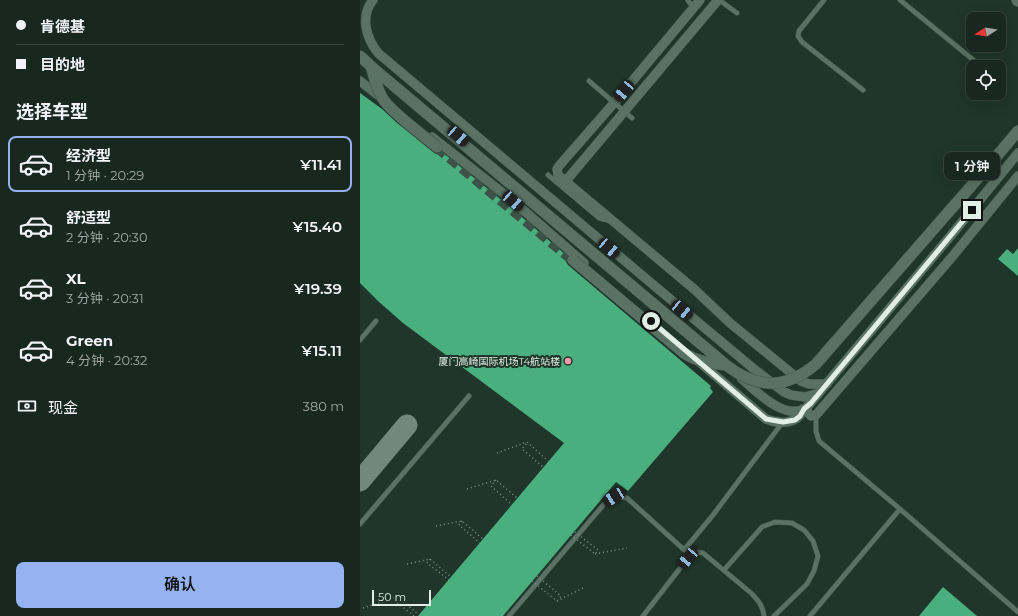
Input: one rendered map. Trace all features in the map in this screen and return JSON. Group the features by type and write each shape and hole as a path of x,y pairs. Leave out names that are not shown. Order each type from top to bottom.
{"street":[{"path":"373,0 367,11 365,21 370,42 378,53 754,369 784,392 791,395 805,396 819,393"},
{"path":"565,182 718,0"},
{"path":"694,3 614,103 559,166 557,169 558,175 801,381 809,384 827,384"},
{"path":"360,55 387,75 766,399 786,411 796,412 804,409"},
{"path":"360,55 370,66 726,365 736,373 761,383 782,382 792,379 808,371 816,364 979,177 1015,134 1018,126"},
{"path":"370,66 384,100 437,147"},
{"path":"360,81 513,201 761,415 771,421 783,422 798,418 1018,153"},
{"path":"804,409 811,416 816,415 952,256 1018,176"},
{"path":"573,260 684,354 701,361 726,365"}],"lane":[{"path":"718,0 736,13"},
{"path":"824,0 799,31 798,36 802,42 863,90"},
{"path":"900,0 973,60"},
{"path":"589,81 632,118"},
{"path":"548,175 599,218 611,221"},
{"path":"360,340 376,321"},
{"path":"360,524 469,396"},
{"path":"816,415 816,432 818,441 900,509 1018,612"},
{"path":"684,550 713,515 783,422"},
{"path":"509,616 605,502 614,497 627,498 691,556"},
{"path":"810,616 900,509"},
{"path":"724,570 762,527 775,522 792,523 804,530 813,541 818,556 814,571 807,584 774,616"},
{"path":"643,616 674,574 691,556 697,552 703,553 758,600 763,609 764,616"}],"path":[{"path":"498,453 527,442"},
{"path":"527,442 548,461"},
{"path":"527,442 522,449 543,467"},
{"path":"467,489 496,480"},
{"path":"496,480 517,498"},
{"path":"496,480 491,486 512,505"},
{"path":"436,526 462,521"},
{"path":"462,521 482,539"},
{"path":"462,521 459,525 480,542"},
{"path":"574,531 598,550 595,554"},
{"path":"571,535 595,554 628,548"},
{"path":"407,564 430,559"},
{"path":"430,559 451,576"},
{"path":"430,559 427,562 448,580"},
{"path":"537,576 561,596 557,601"},
{"path":"532,581 557,601"},
{"path":"557,601 585,587"},
{"path":"363,608 398,597"},
{"path":"398,597 418,614"},
{"path":"398,597 396,601 414,616"}],"building":[{"name":"厦门高崎国际机场T4航站楼","path":"360,93 382,109 433,152 436,154 442,152 509,206 567,256 566,262 568,265 711,386 710,388 713,392 628,491 616,482 503,616 418,616 564,443 403,323 360,283"},
{"path":"1018,248 1018,276 998,259 1007,249 1013,254"},
{"path":"943,587 977,616 919,616"}],"taxiway":[{"path":"360,481 407,425"}],"tunnel":[{"path":"437,147 573,260"}],"place":[{"name":"厦门高崎国际机场T4航站楼","path":"568,361"}],"route":[{"path":"651,321 766,419 776,422 788,422 795,420 802,414 804,409 811,403 972,210"}]}
